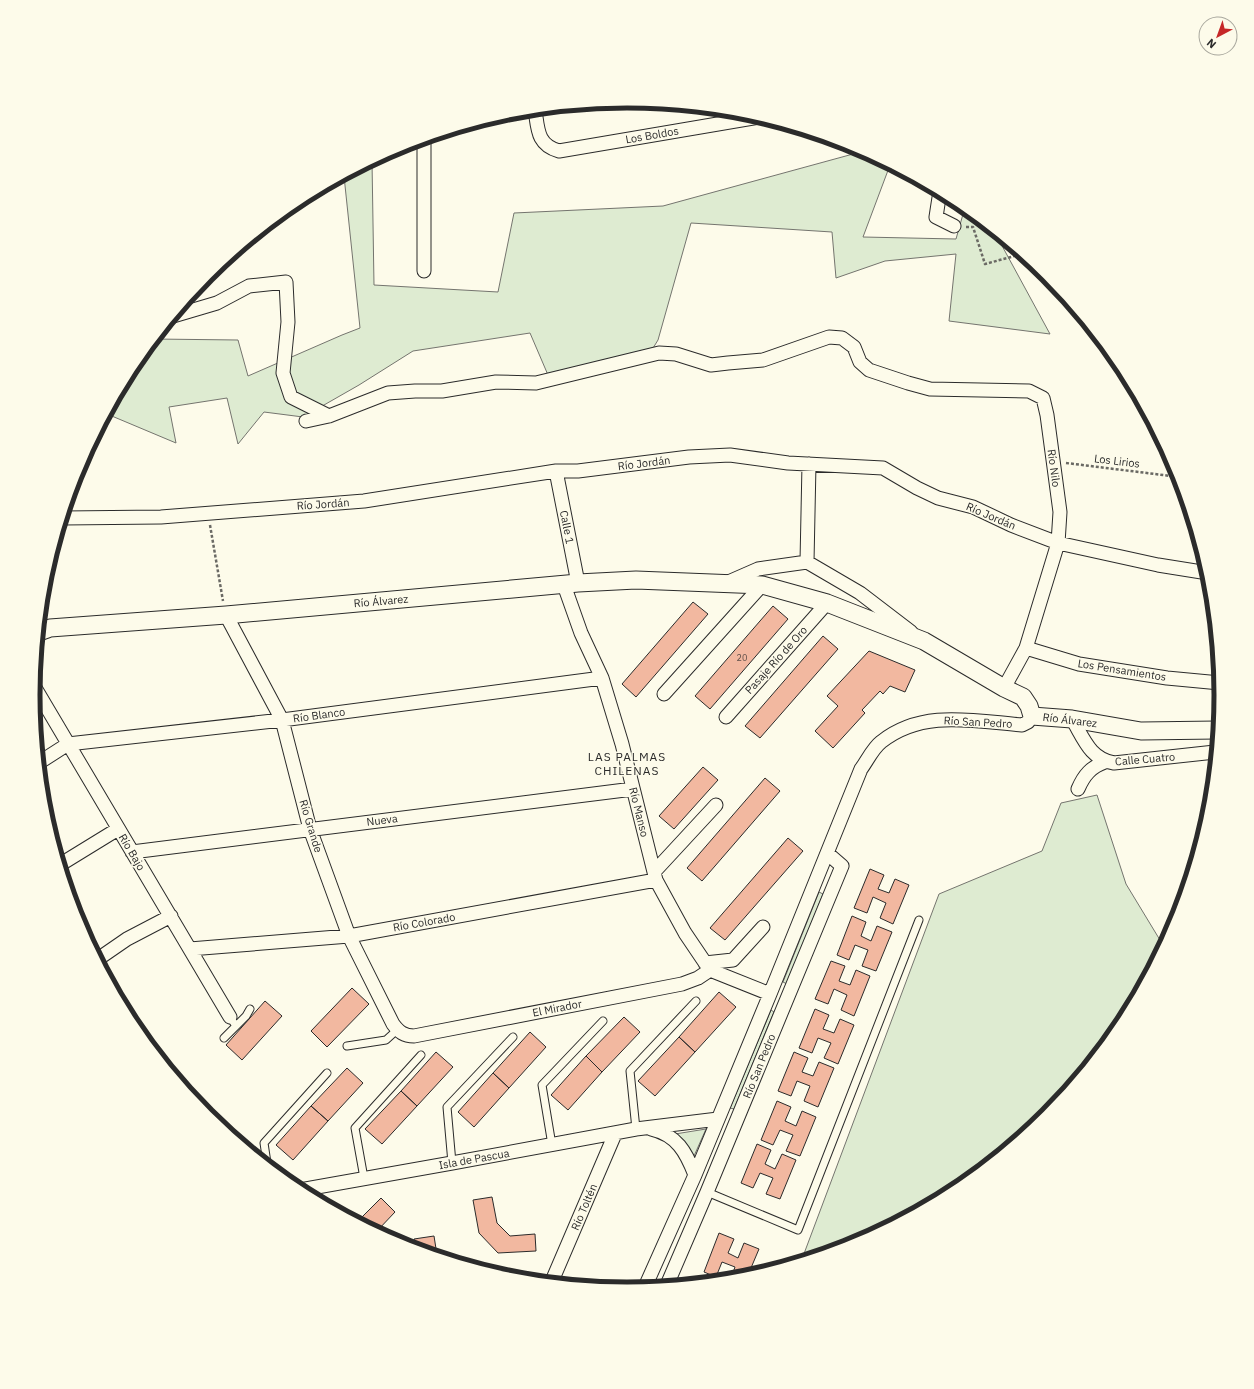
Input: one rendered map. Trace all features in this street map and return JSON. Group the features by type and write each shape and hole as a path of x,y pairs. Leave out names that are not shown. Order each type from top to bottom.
{"street":[{"name":"Los Boldos","path":"536,115 538,133 547,145 552,149 559,151 744,120"},
{"path":"424,144 424,271"},
{"path":"939,198 936,217 954,226"},
{"path":"180,314 217,304 249,286 286,282 288,322 283,373 291,398 329,416"},
{"name":"Río Nilo","path":"329,416 388,393 442,391 496,382 536,383 659,353 676,354 711,365 763,360 830,337 842,338 854,347 860,362 869,370 886,377 930,389 1029,391 1043,398 1047,415 1060,512 1058,543 1026,648 1004,688"},
{"path":"306,421 329,416"},
{"name":"Río Jordán","path":"67,518 161,517 364,501 556,471 578,471 689,457 730,455 809,464 883,468 917,488 938,498 973,507 1011,525 1058,543 1158,565 1201,572"},
{"path":"807,562 809,464"},
{"name":"Calle 1","path":"556,471 571,584"},
{"name":"Río Álvarez","path":"724,584 758,569 807,562 860,593 924,641 1004,688 1023,697 1029,706 1032,716 1072,719 1140,731 1213,730"},
{"name":"Río Álvarez","path":"44,630 50,628 226,615 571,584 636,580 762,585 827,603 924,641"},
{"name":"Río Manso","path":"571,584 581,633 602,678 622,744 655,876 685,933 708,967"},
{"path":"664,694 762,585"},
{"name":"Pasaje Río de Oro","path":"726,717 827,603"},
{"name":"Río Grande","path":"226,615 282,720 310,829 349,936 399,1032"},
{"name":"Los Pensamientos","path":"1026,648 1079,664 1168,678 1214,682"},
{"name":"Río Blanco","path":"44,760 68,744 282,720 602,678"},
{"name":"Río Bajo","path":"40,696 233,1022"},
{"name":"Río San Pedro","path":"647,1281 693,1180 861,769 879,743 895,732 914,724 946,718 1022,725 1028,722 1032,716"},
{"name":"Calle Cuatro","path":"1072,719 1089,748 1097,758 1105,762 1114,763 1211,752"},
{"path":"1078,789 1084,776 1088,772 1105,762"},
{"name":"Nueva","path":"132,852 633,789"},
{"path":"655,876 716,805"},
{"path":"65,862 118,829"},
{"name":"Río San Pedro","path":"669,1280 708,1192 842,866 827,853"},
{"name":"Río Colorado","path":"190,949 349,936 655,876"},
{"path":"102,956 128,939 171,916"},
{"path":"708,967 733,960 763,927"},
{"path":"708,967 770,994"},
{"name":"El Mirador","path":"399,1032 408,1036 414,1036 682,984 698,978 708,967"},
{"name":"Isla de Pascua","path":"309,1188 642,1129 718,1118"},
{"path":"642,1129 661,1132 669,1136 679,1145 688,1157 693,1180 708,1192"},
{"name":"Río Toltén","path":"554,1276 615,1134"}],"lane":[{"path":"708,1192 798,1230 919,920"},
{"path":"642,1129 630,1071 696,1001"},
{"path":"224,1038 233,1022 246,1016 250,1009"},
{"path":"552,1145 542,1085 603,1021"},
{"path":"347,1046 386,1040 399,1032"},
{"path":"452,1164 447,1107 513,1037"},
{"path":"364,1178 355,1128 422,1055"},
{"path":"266,1157 264,1143 327,1072"}],"path":[{"path":"954,226 973,227 985,264 1017,255"},
{"name":"Los Lirios","path":"1053,461 1171,476"},
{"path":"208,513 226,615"}],"green space":[{"path":"855,153 889,169 863,237 956,239 963,214 1000,242 1050,334 949,321 956,254 885,261 836,278 832,232 691,223 658,340 650,353 548,375 530,333 413,351 359,385 303,417 264,412 238,444 227,398 169,407 176,443 111,416 139,368 160,339 238,340 248,376 360,328 344,180 372,166 374,285 498,292 514,213 663,206"},
{"path":"1097,795 1126,884 1160,939 1135,988 1115,1021 1093,1052 1042,1110 1014,1136 953,1183 920,1203 887,1221 852,1237 804,1254 939,894 1042,851 1061,803"},
{"path":"819,892 823,894 787,984 783,982"},
{"path":"771,1010 774,1012 734,1109 730,1108"},
{"path":"706,1129 694,1156 675,1134"}],"building":[{"path":"693,602 708,614 636,697 622,684"},
{"path":"773,606 788,619 710,709 695,696"},
{"path":"823,636 838,649 760,738 745,726"},
{"path":"869,651 915,670 905,692 890,686 883,694 880,691 862,710 865,713 833,748 815,731 838,706 827,696"},
{"path":"703,767 718,780 674,829 659,816"},
{"path":"765,778 780,791 702,881 687,868"},
{"path":"788,838 803,851 725,940 710,928"},
{"path":"870,869 884,875 878,889 889,893 895,879 909,885 893,924 880,918 886,903 873,897 867,913 854,908"},
{"path":"852,916 866,922 861,936 871,941 877,926 892,932 876,971 862,966 868,950 855,945 849,960 837,955"},
{"path":"831,961 845,966 839,981 850,985 856,970 870,976 854,1016 841,1010 847,995 834,989 828,1004 815,999"},
{"path":"352,988 369,1004 327,1047 311,1031"},
{"path":"719,992 736,1007 695,1052 679,1037"},
{"path":"265,1001 282,1016 242,1060 226,1045"},
{"path":"815,1009 829,1015 823,1029 834,1033 840,1019 854,1025 838,1064 824,1058 831,1043 818,1038 812,1053 799,1048"},
{"path":"624,1017 640,1032 602,1072 586,1056"},
{"path":"530,1032 546,1047 509,1088 493,1073"},
{"path":"679,1037 695,1052 655,1096 638,1081"},
{"path":"436,1052 453,1067 417,1106 401,1091"},
{"path":"794,1052 808,1058 802,1072 813,1076 819,1062 834,1068 818,1107 804,1101 810,1086 797,1081 791,1096 778,1091"},
{"path":"586,1056 602,1072 568,1110 551,1095"},
{"path":"347,1068 363,1083 328,1121 311,1106"},
{"path":"493,1073 509,1088 474,1127 458,1112"},
{"path":"401,1091 417,1106 382,1144 365,1129"},
{"path":"777,1101 791,1107 785,1121 796,1126 802,1111 816,1117 800,1156 786,1151 793,1135 780,1130 773,1145 761,1140"},
{"path":"311,1106 328,1121 293,1160 276,1145"},
{"path":"757,1144 771,1150 765,1164 775,1169 782,1154 796,1160 780,1199 766,1194 773,1178 760,1173 753,1188 741,1183"},
{"path":"492,1197 497,1223 510,1236 535,1234 536,1251 498,1253 479,1233 473,1200"},
{"path":"381,1198 395,1212 381,1227 361,1218"},
{"path":"719,1233 734,1239 728,1253 738,1258 744,1243 759,1249 751,1268 733,1271 735,1267 722,1262 717,1274 711,1275 704,1272"},
{"path":"434,1236 436,1249 415,1242 414,1239"}],"district":[{"name":"LAS PALMAS CHILENAS","path":"627,763"}]}
